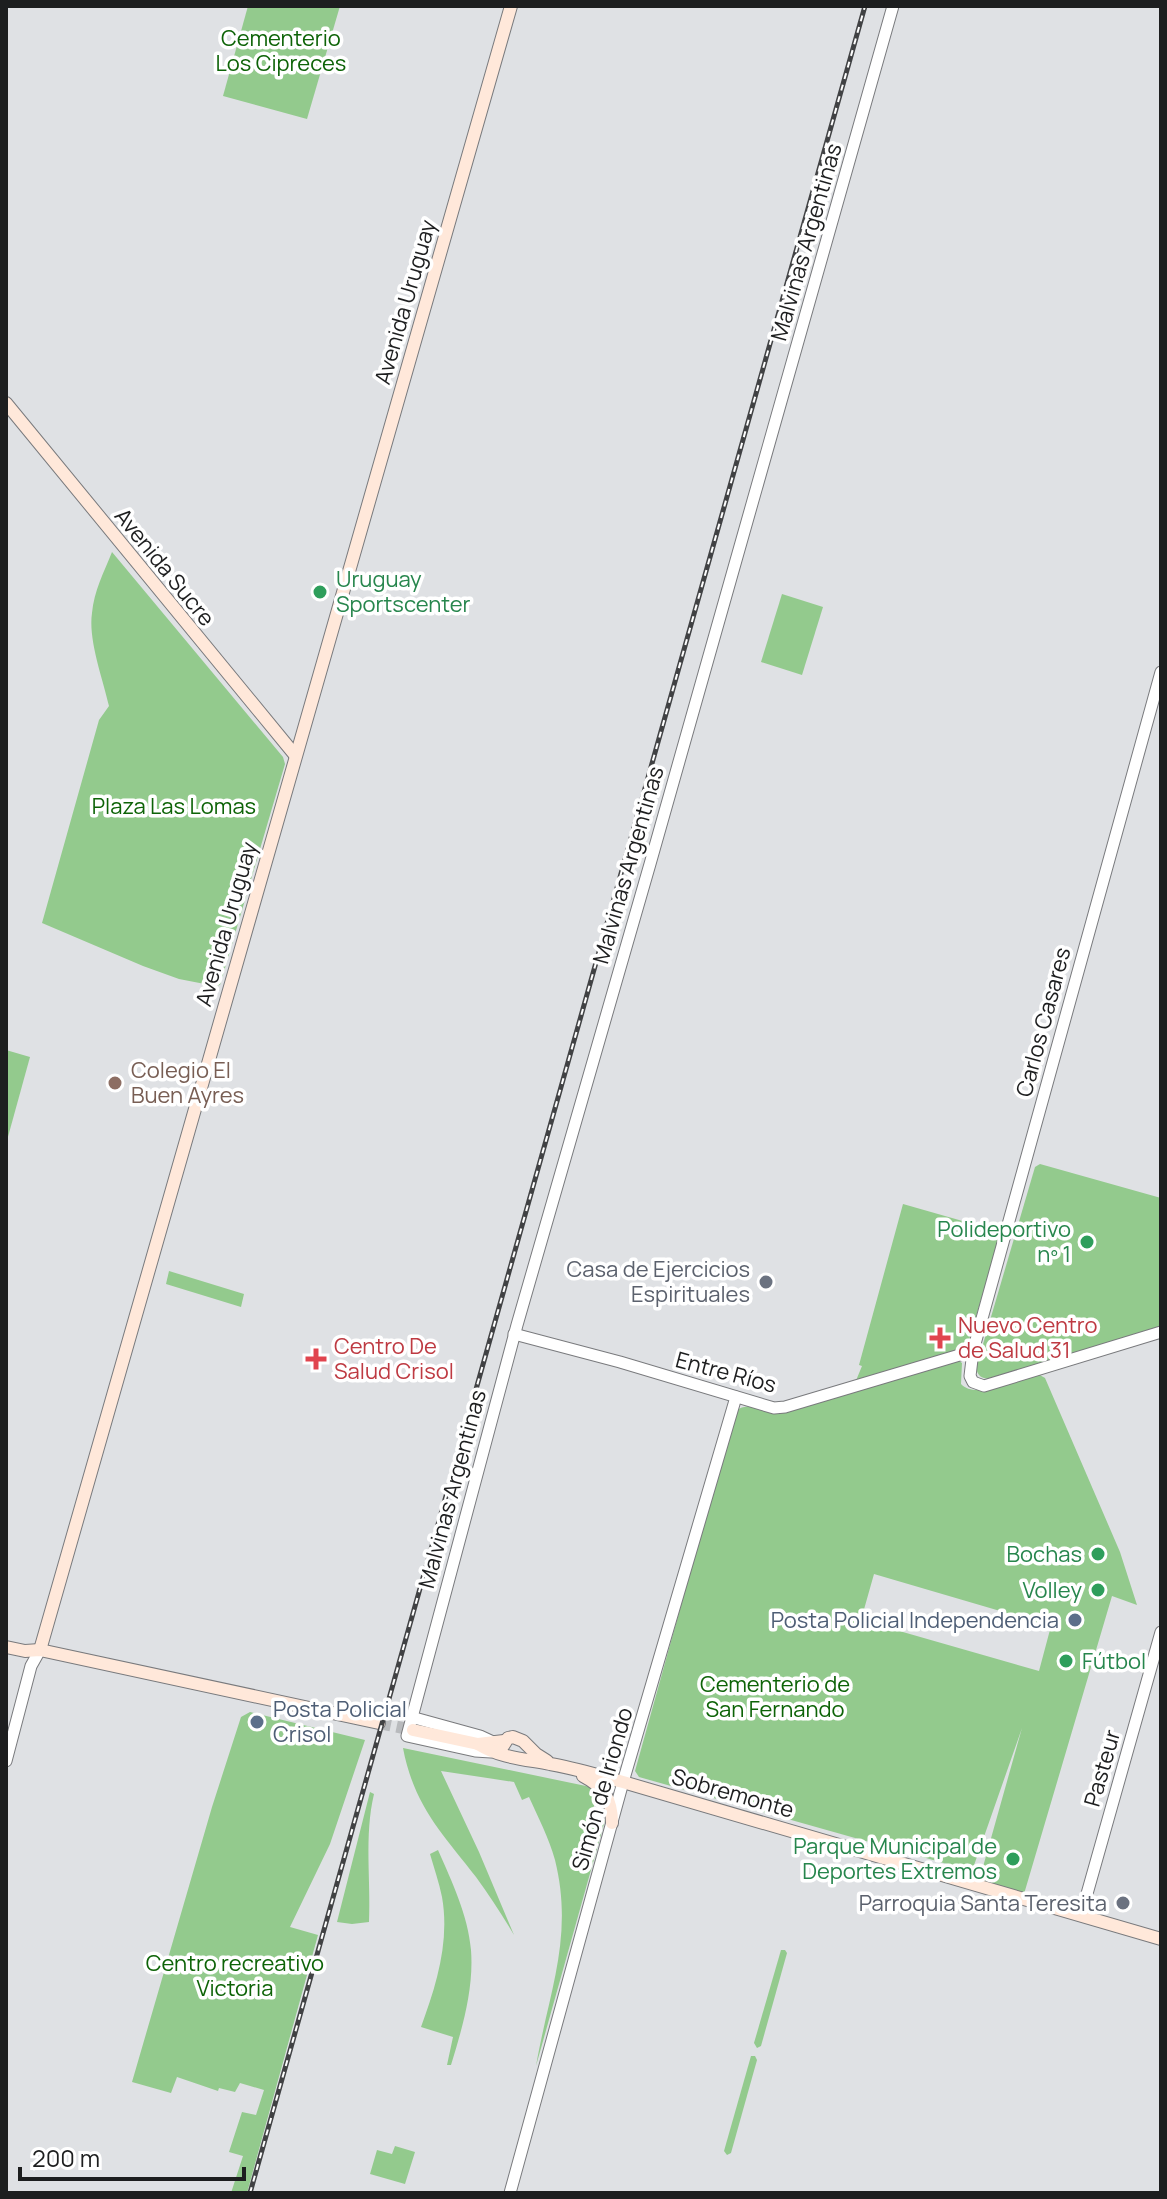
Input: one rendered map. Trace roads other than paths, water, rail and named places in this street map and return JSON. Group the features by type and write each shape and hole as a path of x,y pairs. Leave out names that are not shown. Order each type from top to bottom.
{"main road":[{"name":"Avenida Uruguay","path":"40,1650 511,6"},
{"name":"Avenida Sucre","path":"6,403 295,755"},
{"path":"6,1638 27,1642 40,1650"},
{"path":"6,1647 40,1650 379,1723"},
{"path":"410,1728 476,1744 497,1745 512,1758 557,1765"},
{"path":"497,1745 513,1737 557,1765 597,1783 609,1803 612,1823"},
{"path":"512,1758 522,1756 526,1745"},
{"name":"Sobremonte","path":"557,1765 1161,1939"}],"street":[{"name":"Malvinas Argentinas","path":"410,1728 514,1334 893,6"},
{"name":"Carlos Casares","path":"1161,672 969,1370 973,1382 984,1386 1161,1332"},
{"name":"Entre Ríos","path":"514,1334 774,1408 973,1351"},
{"name":"Simón de Iriondo","path":"510,2193 623,1782 736,1397"},
{"name":"Pasteur","path":"1081,1915 1161,1632"},
{"name":"Avenida Uruguay","path":"6,1761 31,1666 40,1650"},
{"path":"410,1728 475,1751 497,1745"},
{"path":"410,1728 480,1736 497,1745"}],"tunnel":[{"path":"379,1723 413,1730"}],"railway":[{"path":"250,2193 865,6"}],"place":[{"name":"Uruguay Sportscenter","path":"320,592"},
{"name":"Colegio El Buen Ayres","path":"115,1083"},
{"name":"Polideportivo nº 1","path":"1087,1242"},
{"name":"Casa de Ejercicios Espirituales","path":"766,1282"},
{"name":"Nuevo Centro de Salud 31","path":"940,1338"},
{"name":"Centro De Salud Crisol","path":"316,1359"},
{"name":"Bochas","path":"1098,1554"},
{"name":"Volley","path":"1098,1590"},
{"name":"Posta Policial Independencia","path":"1075,1620"},
{"name":"Fútbol","path":"1066,1661"},
{"name":"Posta Policial Crisol","path":"257,1722"},
{"name":"Parque Municipal de Deportes Extremos","path":"1013,1859"},
{"name":"Parroquia Santa Teresita","path":"1123,1903"}],"park label":[{"name":"Cementerio Los Cipreces","path":"281,50"},
{"name":"Plaza Las Lomas","path":"174,806"},
{"name":"Cementerio de San Fernando","path":"775,1696"},
{"name":"Centro recreativo Victoria","path":"235,1976"}]}
